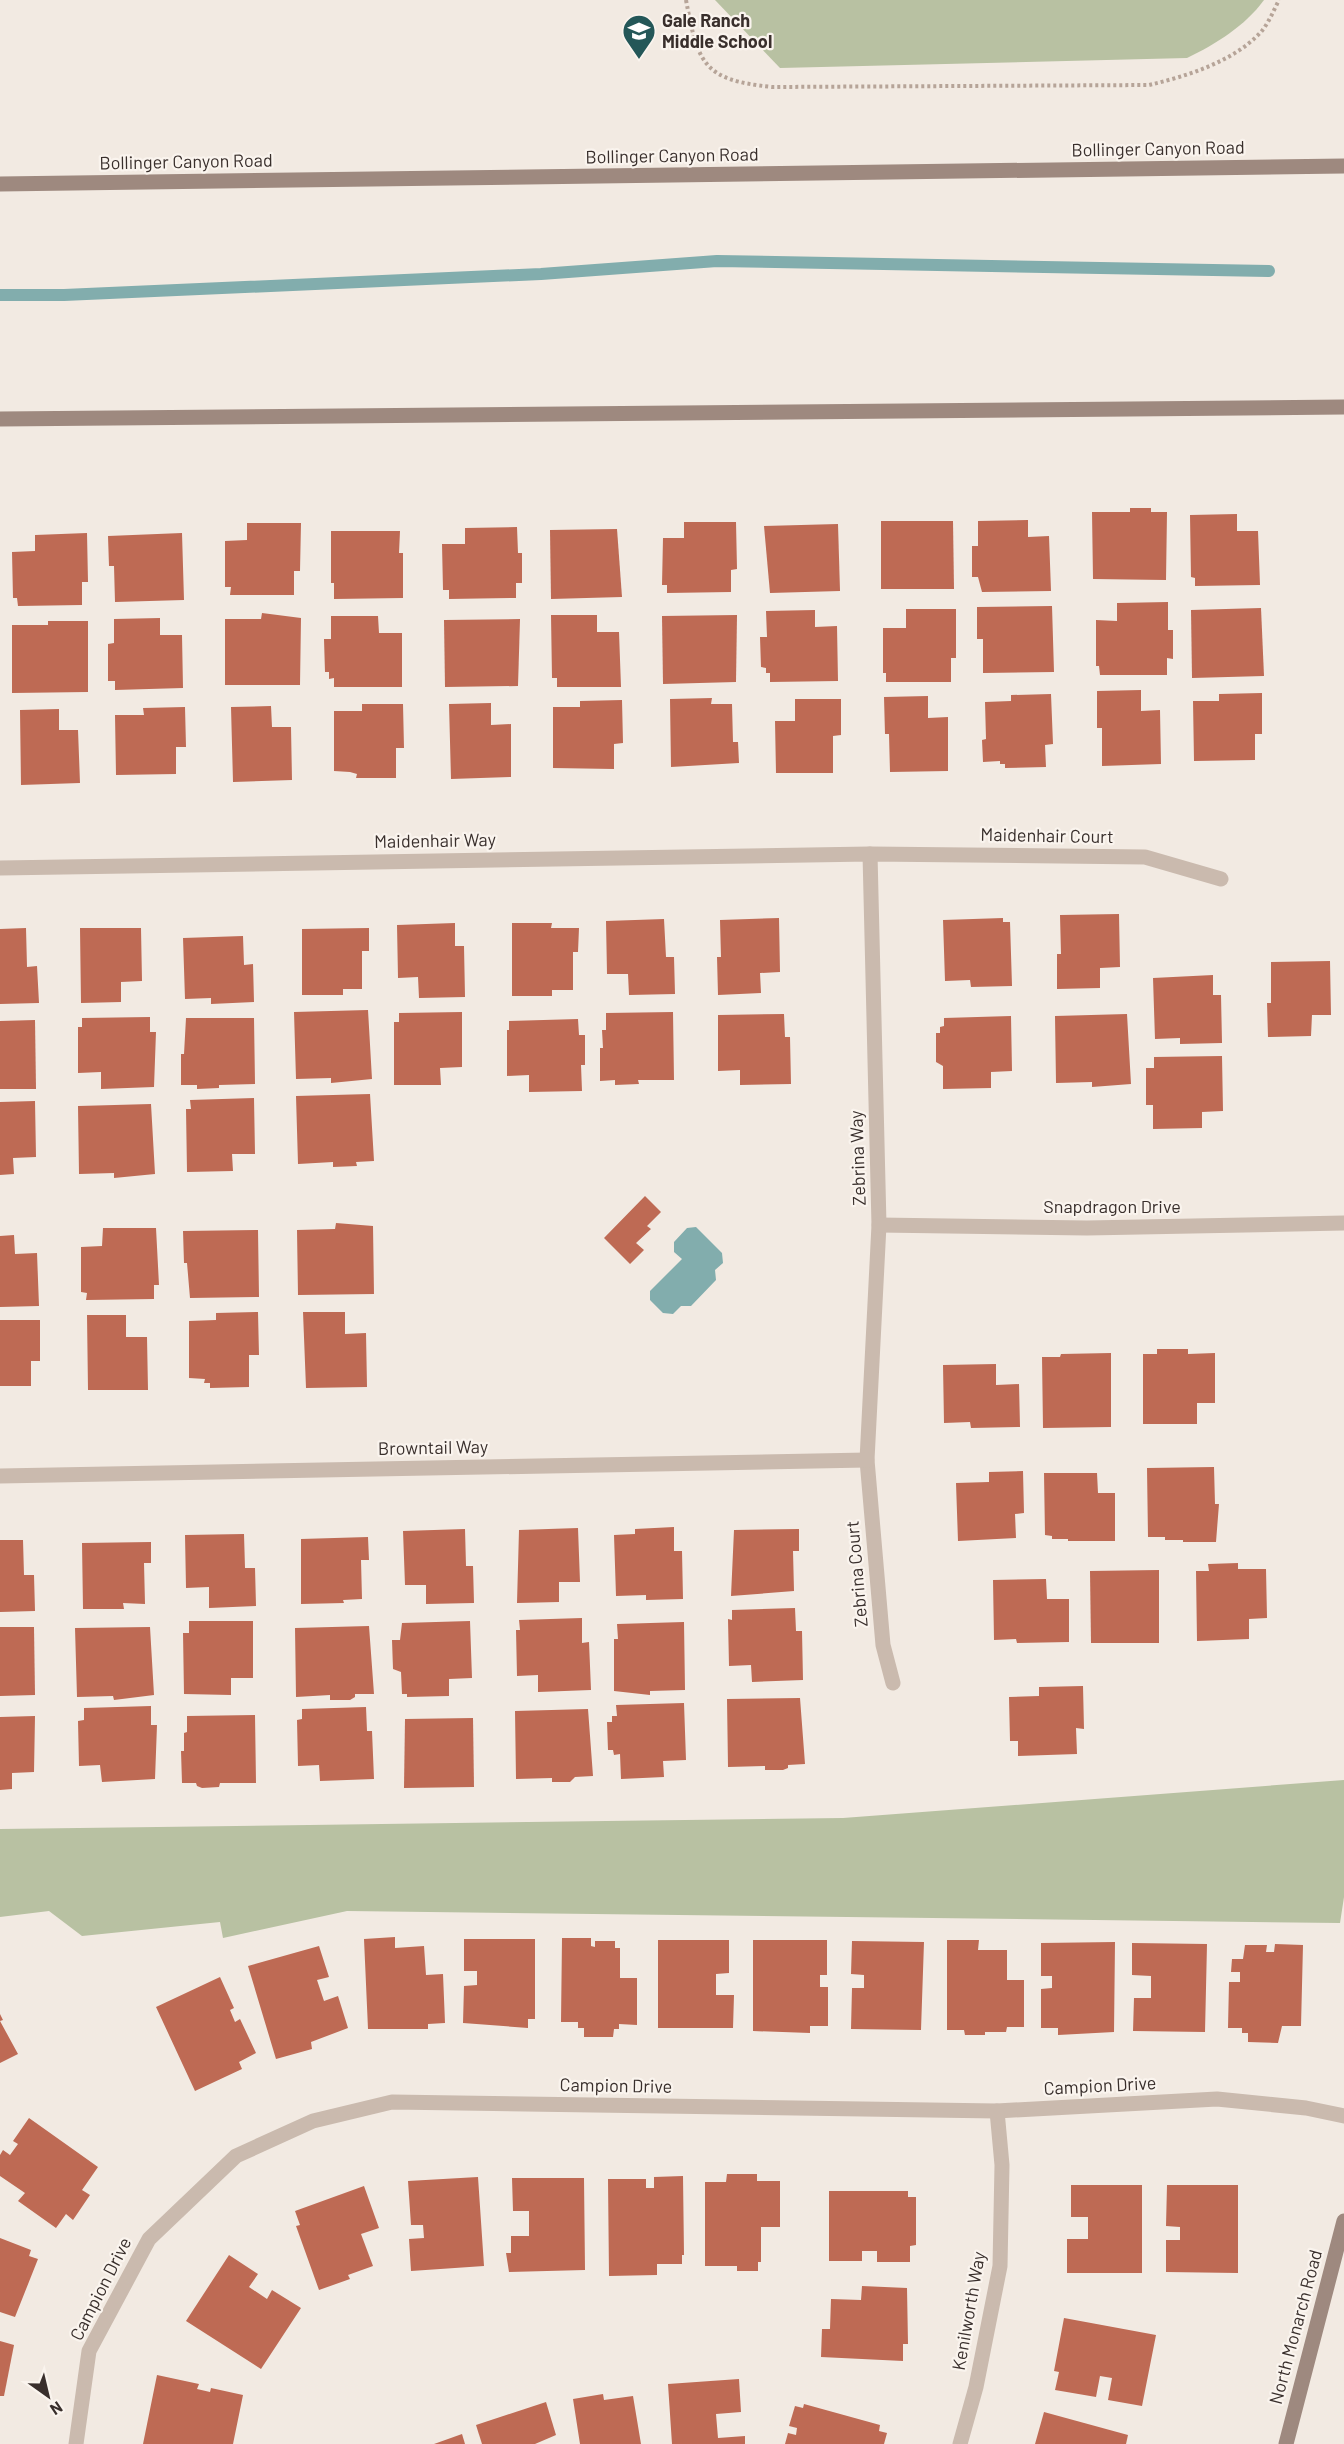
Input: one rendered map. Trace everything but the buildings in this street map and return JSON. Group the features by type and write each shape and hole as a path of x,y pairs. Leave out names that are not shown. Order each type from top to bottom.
{"main road":[{"name":"Bollinger Canyon Road","path":"0,184 1344,166"},
{"path":"0,419 1344,407"},
{"name":"North Monarch Road","path":"1286,2444 1344,2221"}],"street":[{"name":"Maidenhair Way","path":"0,868 870,854"},
{"name":"Maidenhair Court","path":"870,854 1145,857 1221,879"},
{"name":"Zebrina Way","path":"867,1460 879,1225 870,854"},
{"name":"Snapdragon Drive","path":"879,1225 1087,1228 1344,1223"},
{"name":"Browntail Way","path":"0,1476 867,1460"},
{"name":"Zebrina Court","path":"867,1460 884,1645 893,1683"},
{"name":"Campion Drive","path":"76,2444 89,2351 149,2239 236,2156 313,2121 392,2102 997,2111 1217,2100 1306,2108 1344,2116"},
{"name":"Kenilworth Way","path":"960,2444 976,2387 1000,2266 1002,2165 997,2111"}],"path":[{"path":"686,0 693,41 705,65 740,84 784,87 1149,85 1192,75 1230,55 1261,32 1280,0"}],"green space":[{"path":"715,0 1264,0 1229,34 1187,58 780,68"},
{"path":"1344,1780 1344,1897 1340,1923 347,1911 223,1938 220,1922 82,1936 49,1911 0,1917 0,1829 843,1818"}],"water":[{"path":"696,1227 722,1253 723,1263 715,1270 716,1280 691,1306 681,1306 673,1314 663,1313 650,1300 650,1291 682,1259 674,1252 674,1242 687,1228"}],"waterway":[{"path":"0,295 64,295 541,274 717,261 1269,271"}],"place":[{"name":"Gale Ranch Middle School","path":"639,60"}]}
